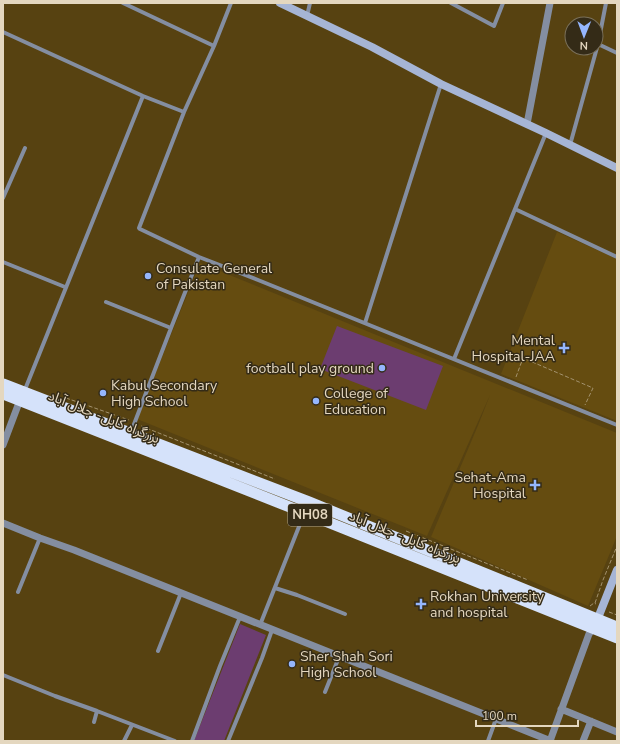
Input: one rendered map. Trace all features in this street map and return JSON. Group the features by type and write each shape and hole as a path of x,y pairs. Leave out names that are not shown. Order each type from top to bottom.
{"highway":[{"name":"بزرگراه کابل- جلال آباد","path":"3,384 22,396 596,624 617,638"},
{"name":"بزرگراه کابل- جلال آباد","path":"3,394 22,396 130,434 307,508"},
{"name":"بزرگراه کابل- جلال آباد","path":"596,624 617,627"}],"main road":[{"path":"280,3 372,47 441,84 617,168"},
{"path":"596,624 617,570"}],"street":[{"path":"123,3 214,46"},
{"path":"231,3 214,46 184,112 139,228 199,257 617,425"},
{"path":"307,16 310,3"},
{"path":"451,3 494,26 503,3"},
{"path":"527,124 550,3"},
{"path":"603,16 606,3"},
{"path":"3,32 143,96 184,112"},
{"path":"604,47 617,54"},
{"path":"570,145 595,56"},
{"path":"365,323 441,84"},
{"path":"3,445 65,287 143,96"},
{"path":"454,359 546,133"},
{"path":"3,198 24,148"},
{"path":"515,209 617,256"},
{"path":"130,434 199,257"},
{"path":"3,262 65,287"},
{"path":"106,302 171,328"},
{"path":"260,625 307,508"},
{"path":"3,523 74,550 550,741 589,634 596,624"},
{"path":"18,592 40,538"},
{"path":"275,588 345,614"},
{"path":"158,651 181,593"},
{"path":"192,741 240,617"},
{"path":"228,741 272,630"},
{"path":"325,692 339,657"},
{"path":"3,675 175,741"},
{"path":"561,709 617,732"},
{"path":"94,722 97,711"},
{"path":"488,741 496,719"},
{"path":"583,741 591,721"},
{"path":"124,741 132,725"}],"path":[{"path":"513,383 523,358 593,388 583,412"},
{"path":"64,398 134,423"},
{"path":"594,603 617,546"}],"shaded area":[{"name":"Mental Hospital-JAA","path":"557,232 617,259 617,421 501,374"},
{"name":"College of Education","path":"200,263 617,433 617,536 588,606 431,537 490,395 427,536 137,419"},
{"name":"football play ground","path":"337,326 443,366 426,410 320,369"},
{"path":"240,624 266,635 224,741 194,741"}],"place":[{"name":"Consulate General of Pakistan","path":"148,276"},
{"name":"Mental Hospital-JAA","path":"564,348"},
{"name":"football play ground","path":"382,368"},
{"name":"Kabul Secondary High School","path":"103,393"},
{"name":"College of Education","path":"316,401"},
{"name":"Sehat-Ama Hospital","path":"535,485"},
{"name":"Rokhan University and hospital","path":"421,604"},
{"name":"Sher Shah Sori High School","path":"292,664"}]}
